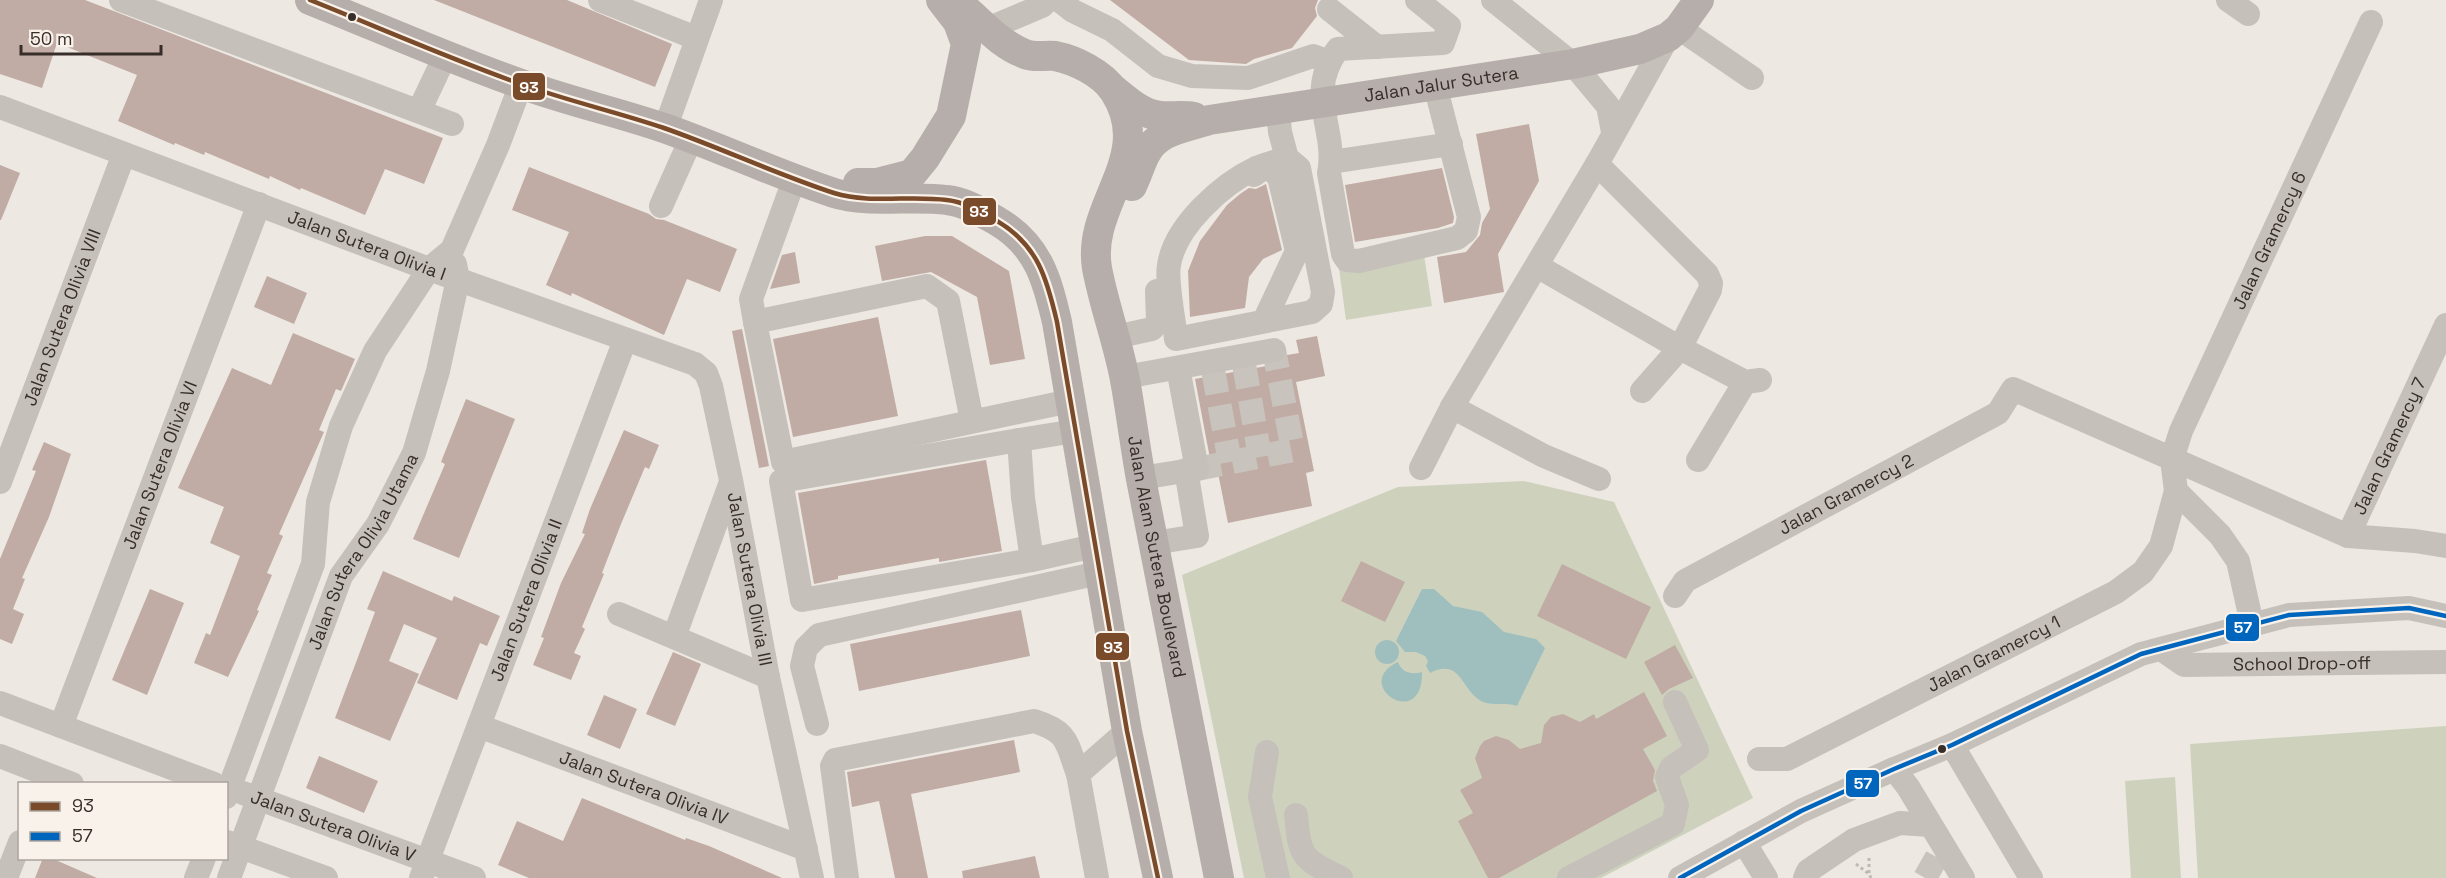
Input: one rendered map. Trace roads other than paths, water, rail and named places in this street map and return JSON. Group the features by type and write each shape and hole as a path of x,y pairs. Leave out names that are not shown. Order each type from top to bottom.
{"main road":[{"path":"310,0 521,84 684,137 762,165 794,180 838,194 873,198 947,200 969,205 1000,222 1030,249 1048,281 1127,731 1158,878"},
{"path":"762,165 796,165 847,183 878,183 912,174 925,158 951,116 966,44 958,22 941,0"},
{"name":"Jalan Jalur Sutera","path":"954,0 1004,44 1028,56 1054,56 1077,63 1094,73 1142,112 1159,116 1184,115 1209,120"},
{"path":"1674,21 1700,0"},
{"name":"Jalan Jalur Sutera","path":"1097,238 1135,181 1145,154 1163,134 1209,120 1434,86 1640,49 1674,21"},
{"name":"Jalan Jalur Sutera","path":"1097,238 1125,160 1129,137 1126,115 1113,89"},
{"name":"Jalan Alam Sutera Boulevard","path":"1097,238 1097,266 1119,356 1219,878"}],"street":[{"path":"121,0 452,124"},
{"path":"600,0 696,38"},
{"path":"664,208 684,137 696,38 711,0"},
{"path":"987,29 1042,6 1048,0"},
{"path":"1059,0 1073,11 1112,30 1158,66 1192,76 1248,78 1313,56 1329,62"},
{"path":"1417,0 1449,26 1443,43 1338,49 1329,62 1322,104 1331,162 1329,173 1343,255 1350,262 1457,238 1466,231 1469,217 1434,86"},
{"path":"2228,0 2248,14"},
{"path":"1505,4 1585,60 1608,106 1613,132"},
{"path":"1329,9 1377,46"},
{"path":"1422,468 1452,407 1597,164 1674,21 1752,78"},
{"name":"Jalan Gramercy 6","path":"2172,459 2181,431 2371,22"},
{"path":"419,111 446,54"},
{"name":"Jalan Sutera Olivia Utama","path":"227,782 313,564 318,502 341,426 375,351 429,269 452,250 498,145 521,84"},
{"name":"Jalan Sutera Olivia I","path":"0,107 429,269 695,364"},
{"path":"1269,112 1280,132 1280,160"},
{"path":"1331,162 1451,144"},
{"name":"Jalan Sutera Olivia VIII","path":"0,482 124,154"},
{"path":"1280,160 1299,168 1323,292 1321,304 1312,312 1176,339 1119,356 1158,322 1156,292 1185,229 1201,209 1226,187 1256,168 1280,160"},
{"path":"1597,164 1710,279 1710,290 1680,348 1642,391"},
{"path":"1226,187 1233,189 1262,170 1272,169 1279,177 1297,251 1264,321"},
{"path":"794,180 750,299 783,462 1070,400"},
{"name":"Jalan Sutera Olivia VI","path":"61,726 259,204"},
{"name":"Jalan Sutera Olivia Utama","path":"229,878 234,844 259,798 341,576 378,524 414,453 438,370 458,279 452,250"},
{"path":"1537,266 1680,348 1752,381 1698,460"},
{"path":"1168,268 1176,339"},
{"path":"755,322 927,286 948,301 972,421"},
{"name":"Jalan Gramercy 7","path":"2348,536 2446,325"},
{"name":"Jalan Sutera Olivia II","path":"425,869 625,340"},
{"path":"1119,356 1178,368 1212,366 1243,360 1274,350"},
{"name":"Jalan Sutera Olivia III","path":"695,364 706,373 711,386 768,677 812,878"},
{"path":"1141,478 1197,469 1178,368"},
{"name":"Jalan Gramercy 2","path":"1675,596 1684,581 1998,413 2013,389 2172,459"},
{"path":"1452,407 1544,456 1599,479"},
{"path":"1075,431 781,481 802,600 1032,560 1096,559"},
{"path":"1019,440 1023,498 1032,560"},
{"path":"2172,459 2176,491 2220,535 2238,561 2252,624"},
{"path":"2172,459 2348,536 2415,541 2446,546"},
{"path":"1154,543 1197,536 1186,471"},
{"name":"Jalan Sutera Olivia III","path":"674,637 731,480"},
{"name":"Jalan Gramercy 1","path":"1759,759 1787,759 2116,592 2143,572 2161,546 2176,491"},
{"path":"817,724 802,666 806,648 819,635 1096,559"},
{"path":"313,564 341,576"},
{"path":"1680,878 1801,811 1952,745 2141,654 2289,615 2409,608 2446,616"},
{"name":"Jalan Sutera Olivia III","path":"619,614 768,677"},
{"name":"School Drop-off","path":"2161,649 2184,665 2446,662"},
{"path":"1569,878 1673,824 1677,805 1667,777 1671,768 1697,750 1675,702"},
{"name":"Jalan Sutera Olivia V","path":"0,703 206,782"},
{"path":"847,878 832,765 835,760 1034,721 1055,728 1066,741 1078,774 1097,878"},
{"name":"Jalan Sutera Olivia IV","path":"479,726 806,849"},
{"path":"1078,774 1127,731"},
{"path":"1952,745 2026,870"},
{"path":"1267,752 1260,796 1278,878"},
{"path":"0,756 43,778 66,782"},
{"path":"1894,769 1962,878"},
{"name":"Jalan Sutera Olivia V","path":"228,790 259,798 425,869 474,878"},
{"path":"1296,815 1299,848 1308,861 1341,878"},
{"path":"1805,878 1808,871 1854,840 1900,823 1930,825"},
{"path":"1744,842 1766,878"},
{"path":"234,844 326,878"},
{"path":"6,878 18,847"},
{"path":"196,878 203,860"}],"water":[{"path":"1422,589 1434,589 1453,606 1482,612 1504,632 1536,639 1545,648 1517,706 1483,702 1455,673 1449,669 1441,669 1430,673 1426,666 1428,661 1425,656 1416,652 1405,652 1396,641"},
{"path":"1387,640 1396,643 1399,652 1396,661 1387,664 1378,661 1375,652 1378,643"},
{"path":"1398,662 1402,669 1408,672 1422,672 1419,690 1412,699 1402,701 1392,698 1385,691 1382,681 1385,671"}],"tunnel":[{"path":"1197,469 1293,450 1274,350"},
{"path":"1244,364 1260,457"},
{"path":"1213,370 1230,462"},
{"path":"1925,878 1943,846"}]}
